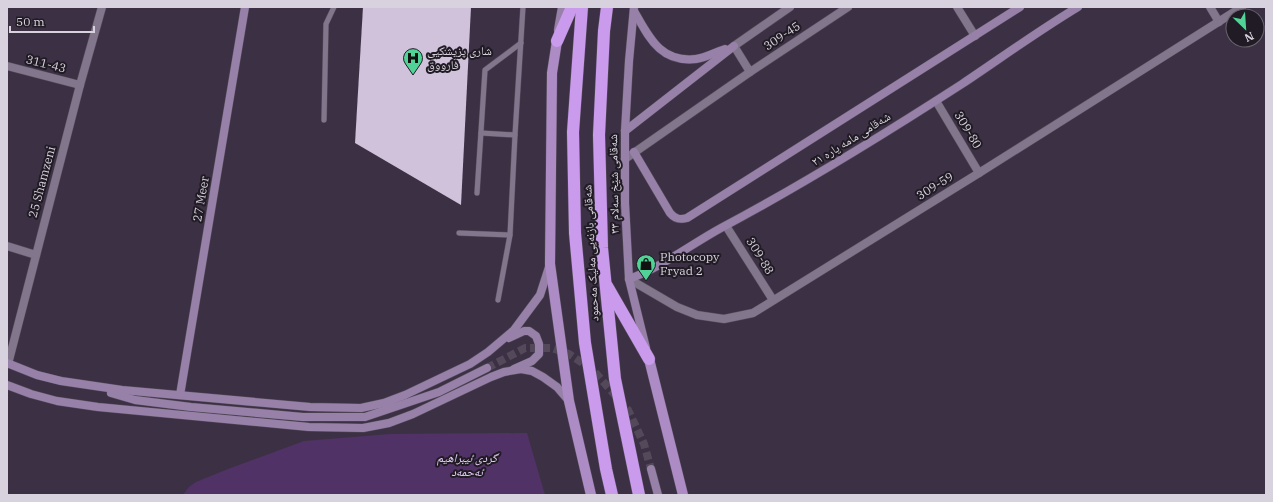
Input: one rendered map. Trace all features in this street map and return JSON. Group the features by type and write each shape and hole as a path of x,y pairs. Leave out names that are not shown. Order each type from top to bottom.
{"highway":[{"path":"557,41 572,7"},
{"name":"شەقامی بازنەیی مەلیک مەحمود","path":"582,7 573,132 575,234 584,343 612,495"},
{"name":"شەقامی بازنەیی مەلیک مەحمود","path":"607,7 604,31 599,135 602,248 615,379 638,495"},
{"path":"605,282 649,359"}],"main road":[{"name":"27 Meer","path":"180,396 245,7"},
{"path":"562,7 552,73 550,264 569,401 591,495"},
{"name":"شەقامی مامە یارە ٢١","path":"634,152 673,217 682,220 1020,7"},
{"name":"شەقامی مامە یارە ٢١","path":"629,279 659,266 692,245 811,178 936,101 1078,7"},
{"path":"634,9 655,46 674,57 682,59 697,59 734,46"},
{"name":"شەقامی شێخ سەلام ٣٣","path":"634,9 625,131 625,196 629,279 649,359"},
{"path":"625,131 734,46"},
{"path":"7,364 37,375 122,390 310,407 361,408 384,403 423,387 470,364 500,343 514,330 540,295 550,264"},
{"path":"500,343 524,331 529,331 536,336 539,344 539,354 532,360 510,371"},
{"path":"649,359 683,495"},
{"path":"82,384 135,400 191,407 303,417 365,417 439,392 486,368"},
{"path":"7,385 31,394 57,401 98,407 309,427 363,428 390,423 491,377 521,369 532,371 544,377 557,387 569,401"},
{"path":"651,469 658,495"}],"street":[{"name":"25 Shamzeni","path":"7,364 80,84 102,7"},
{"path":"750,72 734,46 790,7"},
{"name":"309-45","path":"625,159 750,72 848,7"},
{"path":"956,7 975,36"},
{"path":"1210,7 1219,22"},
{"name":"309-59","path":"629,279 677,307 697,315 724,319 753,313 979,173 1242,7"},
{"name":"311-43","path":"7,66 80,84"},
{"name":"309-80","path":"936,101 979,173"},
{"name":"309-88","path":"726,226 773,300"},
{"path":"7,246 36,255"}],"lane":[{"path":"324,120 326,24 334,7"},
{"path":"498,300 510,235 524,7"},
{"path":"477,193 485,70 521,43"},
{"path":"481,133 515,135"},
{"path":"459,233 510,235"}],"green space":[{"name":"گردی ئیبراھیم ئەحمەد","path":"527,433 545,495 183,495 189,487 196,482 304,441 390,434"}],"building":[{"name":"شاری پزیشکیی فارووق","path":"363,7 471,7 461,205 355,143"}],"tunnel":[{"path":"487,368 525,348 552,348 569,354 593,370 628,410 644,444 651,469"}],"place":[{"name":"شاری پزیشکیی فارووق","path":"413,75"},
{"name":"Photocopy Fryad 2","path":"646,281"}]}
